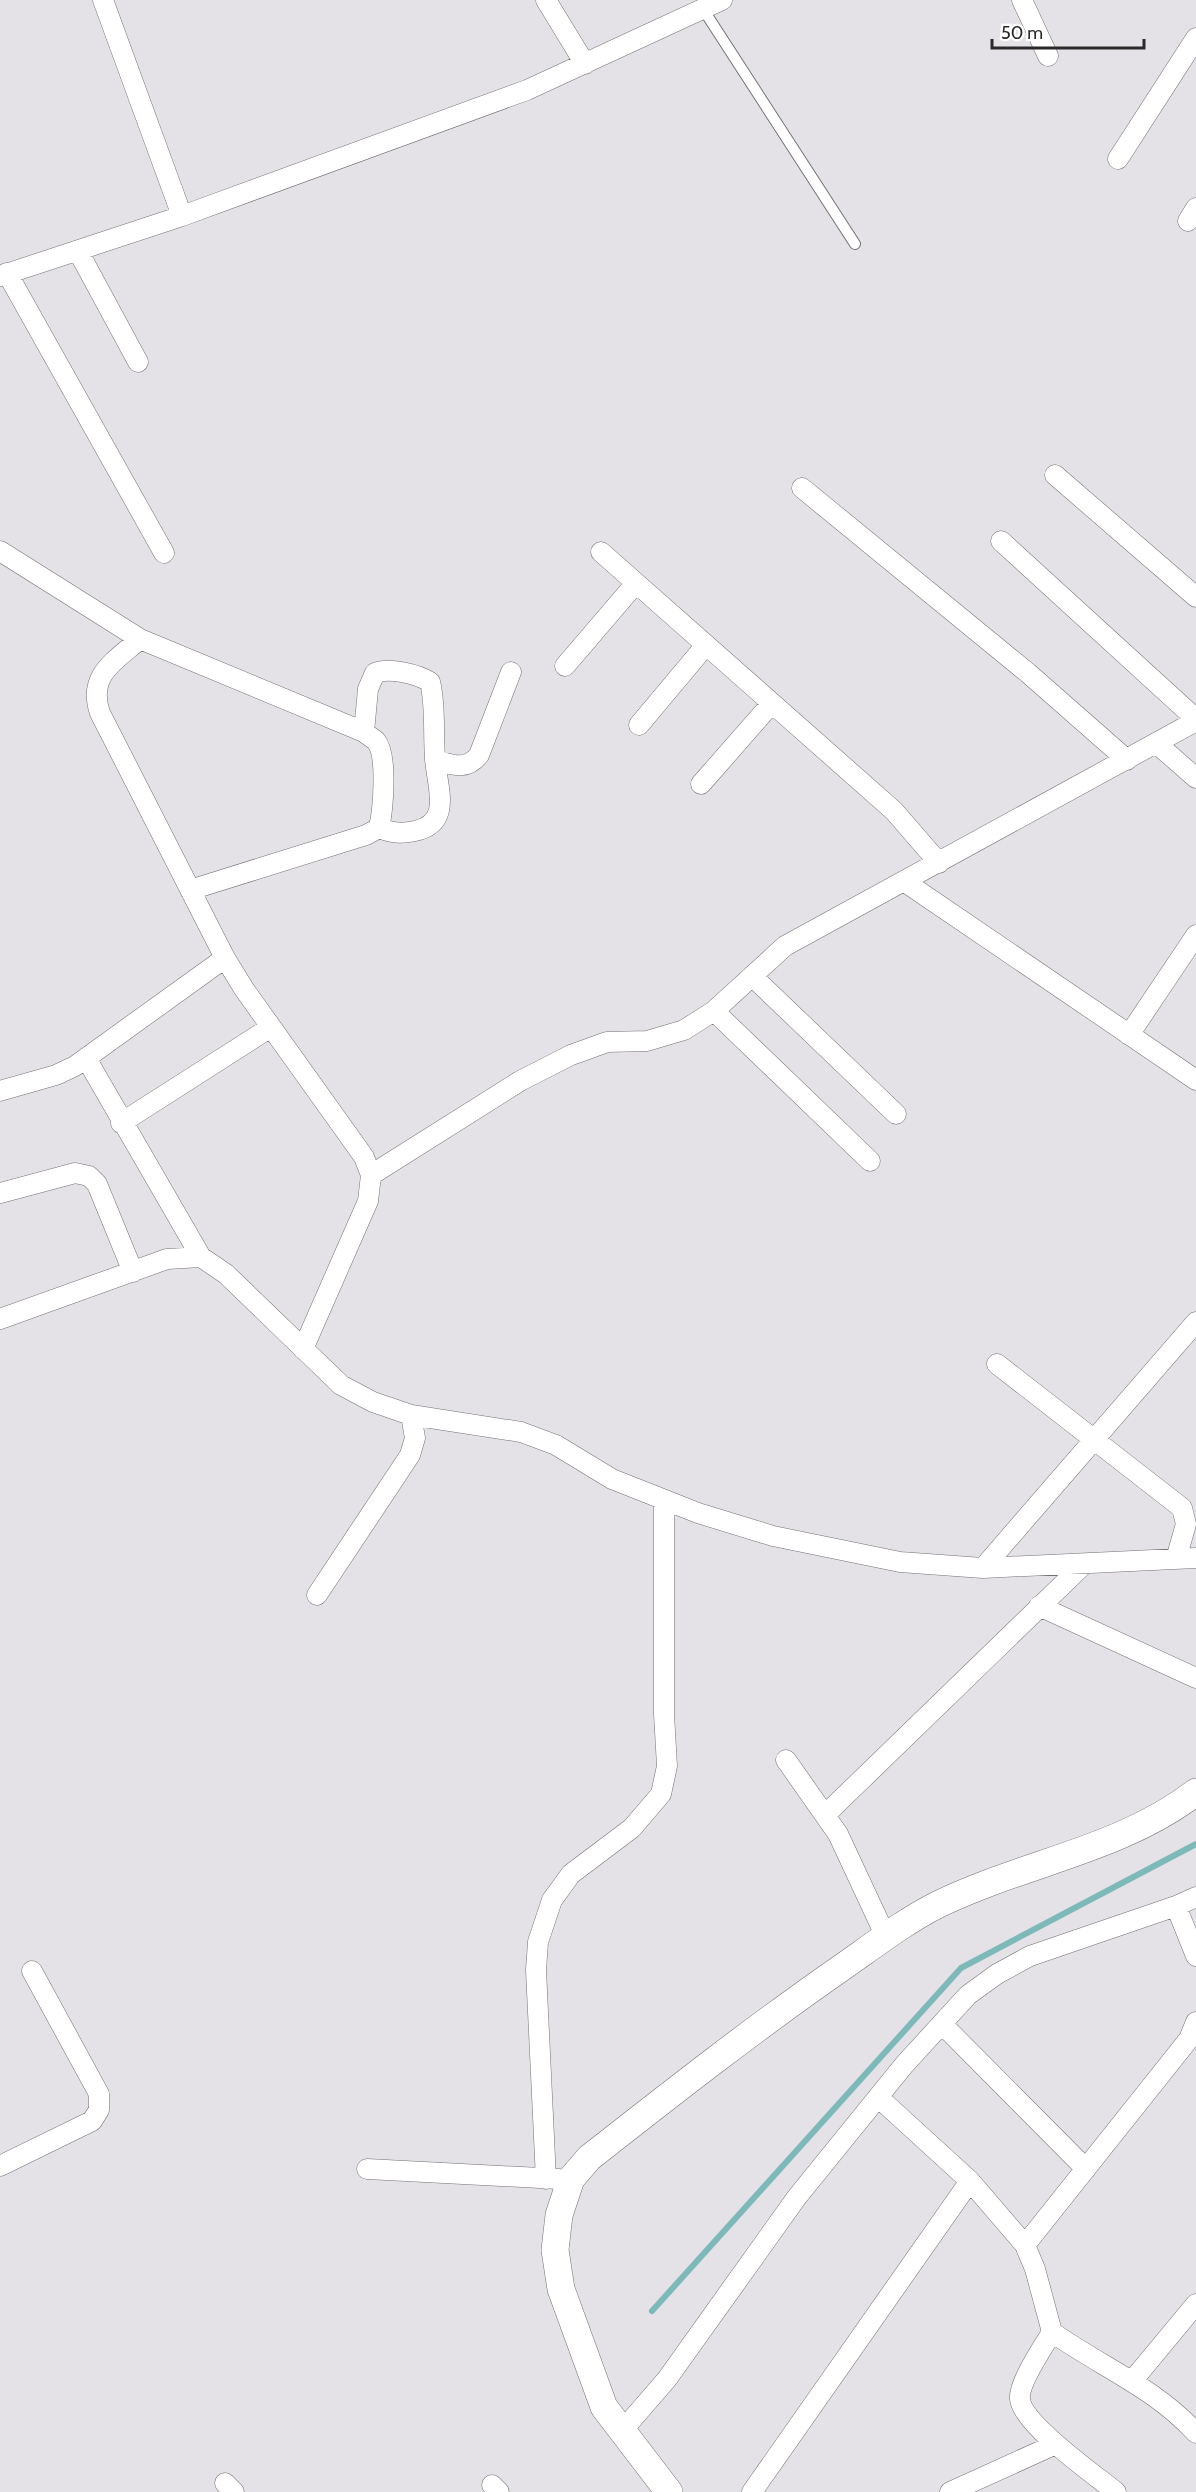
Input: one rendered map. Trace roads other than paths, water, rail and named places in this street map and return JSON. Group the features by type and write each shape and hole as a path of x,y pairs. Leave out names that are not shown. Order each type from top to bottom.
{"street":[{"path":"103,0 182,216"},
{"path":"546,0 585,64"},
{"path":"164,553 4,275 182,216 527,90 585,64 700,5 722,0"},
{"path":"1022,0 1048,56"},
{"path":"1118,159 1196,38"},
{"path":"78,251 138,362"},
{"path":"1055,475 1196,597"},
{"path":"802,488 1028,673 1126,760"},
{"path":"371,1175 520,1082 571,1054 607,1042 647,1041 684,1030 714,1011 785,945 939,863 1196,720 1000,541"},
{"path":"0,551 141,639 364,732 376,741 381,751 383,795 379,828"},
{"path":"601,552 894,811 939,863"},
{"path":"565,666 636,583"},
{"path":"141,639 106,669 97,683 95,699 223,953 271,1027 364,1157 371,1175 368,1201 303,1349"},
{"path":"639,725 706,645"},
{"path":"190,890 366,835 379,828 392,833 402,833 425,829 436,821 441,808 435,760 430,682 422,677 382,670 375,673 368,689 364,732"},
{"path":"435,760 463,767 473,763 479,755 511,672"},
{"path":"701,784 772,703"},
{"path":"1156,743 1196,778"},
{"path":"904,882 1196,1080"},
{"path":"1129,1035 1196,935"},
{"path":"0,1091 56,1076 86,1058 223,953"},
{"path":"752,976 896,1114"},
{"path":"714,1011 870,1161"},
{"path":"121,1123 271,1027"},
{"path":"86,1058 121,1123 201,1257 226,1274 341,1385 373,1402 411,1415 521,1432 556,1445 612,1479 698,1513 773,1536 900,1563 983,1568 1196,1558"},
{"path":"0,1193 75,1173 89,1176 97,1185 133,1272"},
{"path":"0,1319 167,1259 201,1257"},
{"path":"983,1568 1196,1322"},
{"path":"997,1364 1182,1508 1186,1524 1176,1559"},
{"path":"317,1595 410,1455 415,1438 411,1415"},
{"path":"664,1500 664,1714 667,1766 661,1794 632,1828 571,1874 552,1900 538,1942 536,1970 558,2179 559,2215 555,2250 561,2289 604,2407 669,2492"},
{"path":"826,1814 1083,1564"},
{"path":"1039,1606 1196,1678"},
{"path":"786,1760 826,1814 886,1937"},
{"path":"367,2169 558,2179 589,2158 774,2014 937,1905 1000,1877 1120,1836 1169,1814 1196,1792"},
{"path":"622,2431 667,2379 797,2197 878,2097 968,1995 997,1974 1030,1956 1196,1897"},
{"path":"1176,1906 1196,1956"},
{"path":"0,2166 92,2121 99,2110 99,2094 32,1971"},
{"path":"1024,2246 1189,2039 1196,2022"},
{"path":"942,2024 1086,2169"},
{"path":"878,2097 970,2181 1024,2246 1035,2269 1052,2332 1098,2363 1133,2380 1196,2433"},
{"path":"752,2492 970,2181"},
{"path":"1133,2380 1196,2304"},
{"path":"1052,2332 1024,2383 1020,2399 1028,2418 1056,2444 1116,2492"},
{"path":"950,2492 1056,2444"}],"lane":[{"path":"700,5 855,244"}],"waterway":[{"path":"652,2311 961,1968 1196,1844"}]}
